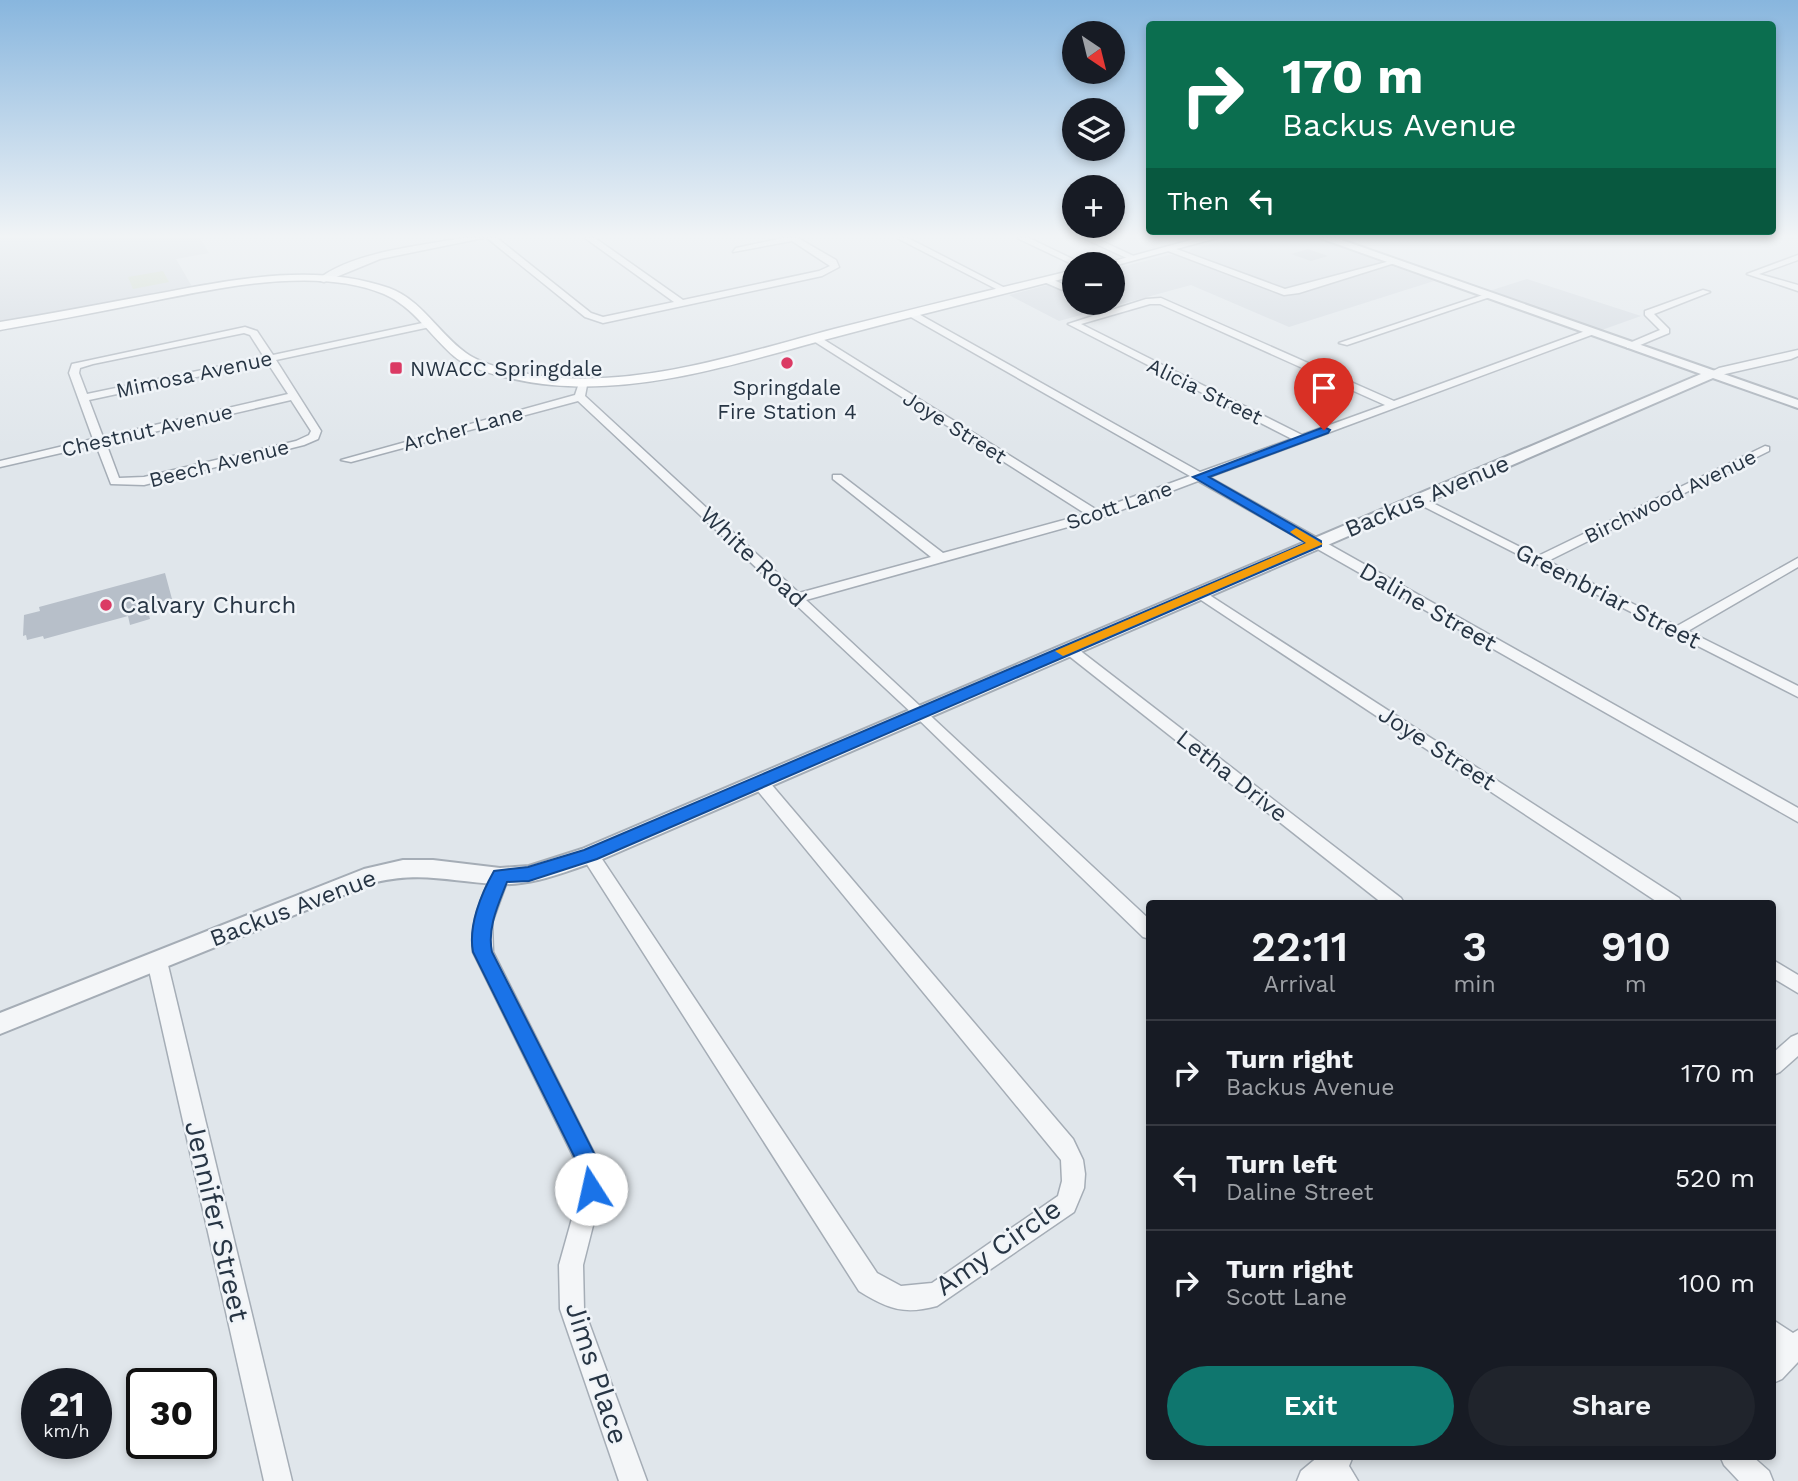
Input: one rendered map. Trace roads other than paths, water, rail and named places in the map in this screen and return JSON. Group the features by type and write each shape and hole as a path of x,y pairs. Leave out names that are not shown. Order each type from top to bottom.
{"main road":[{"path":"0,326 106,307"},
{"path":"410,307 463,357 474,363 528,378 584,382 656,376 939,307"}],"street":[{"path":"578,307 588,315 603,320 667,307"},
{"path":"1171,307 1394,405"},
{"path":"1344,343 1455,307"},
{"path":"1520,307 1798,404"},
{"path":"1630,346 1666,331 1648,313 1664,307"},
{"name":"Daline Street","path":"912,314 1798,817"},
{"name":"Alicia Street","path":"1101,315 1073,324 1301,439"},
{"name":"Mimosa Avenue","path":"83,398 427,325"},
{"path":"99,442 74,373 76,366 117,355 245,330 254,333 294,396"},
{"name":"Scott Lane","path":"797,598 1096,516 1591,332"},
{"name":"Joye Street","path":"815,338 1096,516"},
{"name":"Backus Avenue","path":"0,1022 372,875 403,868 433,868 500,876 529,874 590,855 1713,374 1736,366 1772,363 1798,353"},
{"path":"580,397 584,382"},
{"name":"Beech Avenue","path":"99,442 112,478 122,484 144,481 314,437 316,431 294,396"},
{"name":"Chestnut Avenue","path":"0,464 294,396"},
{"name":"Archer Lane","path":"347,460 580,397"},
{"name":"White Road","path":"580,397 920,713 1146,928"},
{"name":"Birchwood Avenue","path":"1538,561 1765,449"},
{"path":"837,477 941,558"},
{"name":"Greenbriar Street","path":"1417,500 1798,692"},
{"path":"1678,631 1798,562"},
{"name":"Joye Street","path":"1200,593 1668,900"},
{"name":"Letha Drive","path":"1069,649 1391,900"},
{"name":"Amy Circle","path":"590,855 868,1282 892,1298 917,1299 937,1294 1066,1204 1073,1191 1076,1175 1074,1160 759,781"},
{"name":"Jims Place","path":"500,876 486,912 480,940 483,952 589,1165 591,1189 571,1265 571,1299 579,1331 633,1481"},
{"name":"Jennifer Street","path":"157,961 278,1481"},
{"path":"1776,970 1798,985"},
{"path":"1776,1063 1798,1043"},
{"path":"1776,1334 1795,1346 1776,1367"},
{"path":"1737,1460 1759,1481"}],"place":[{"name":"Springdale Fire Station 4","path":"787,363"},
{"name":"NWACC Springdale","path":"396,368"},
{"name":"Calvary Church","path":"106,605"}]}
